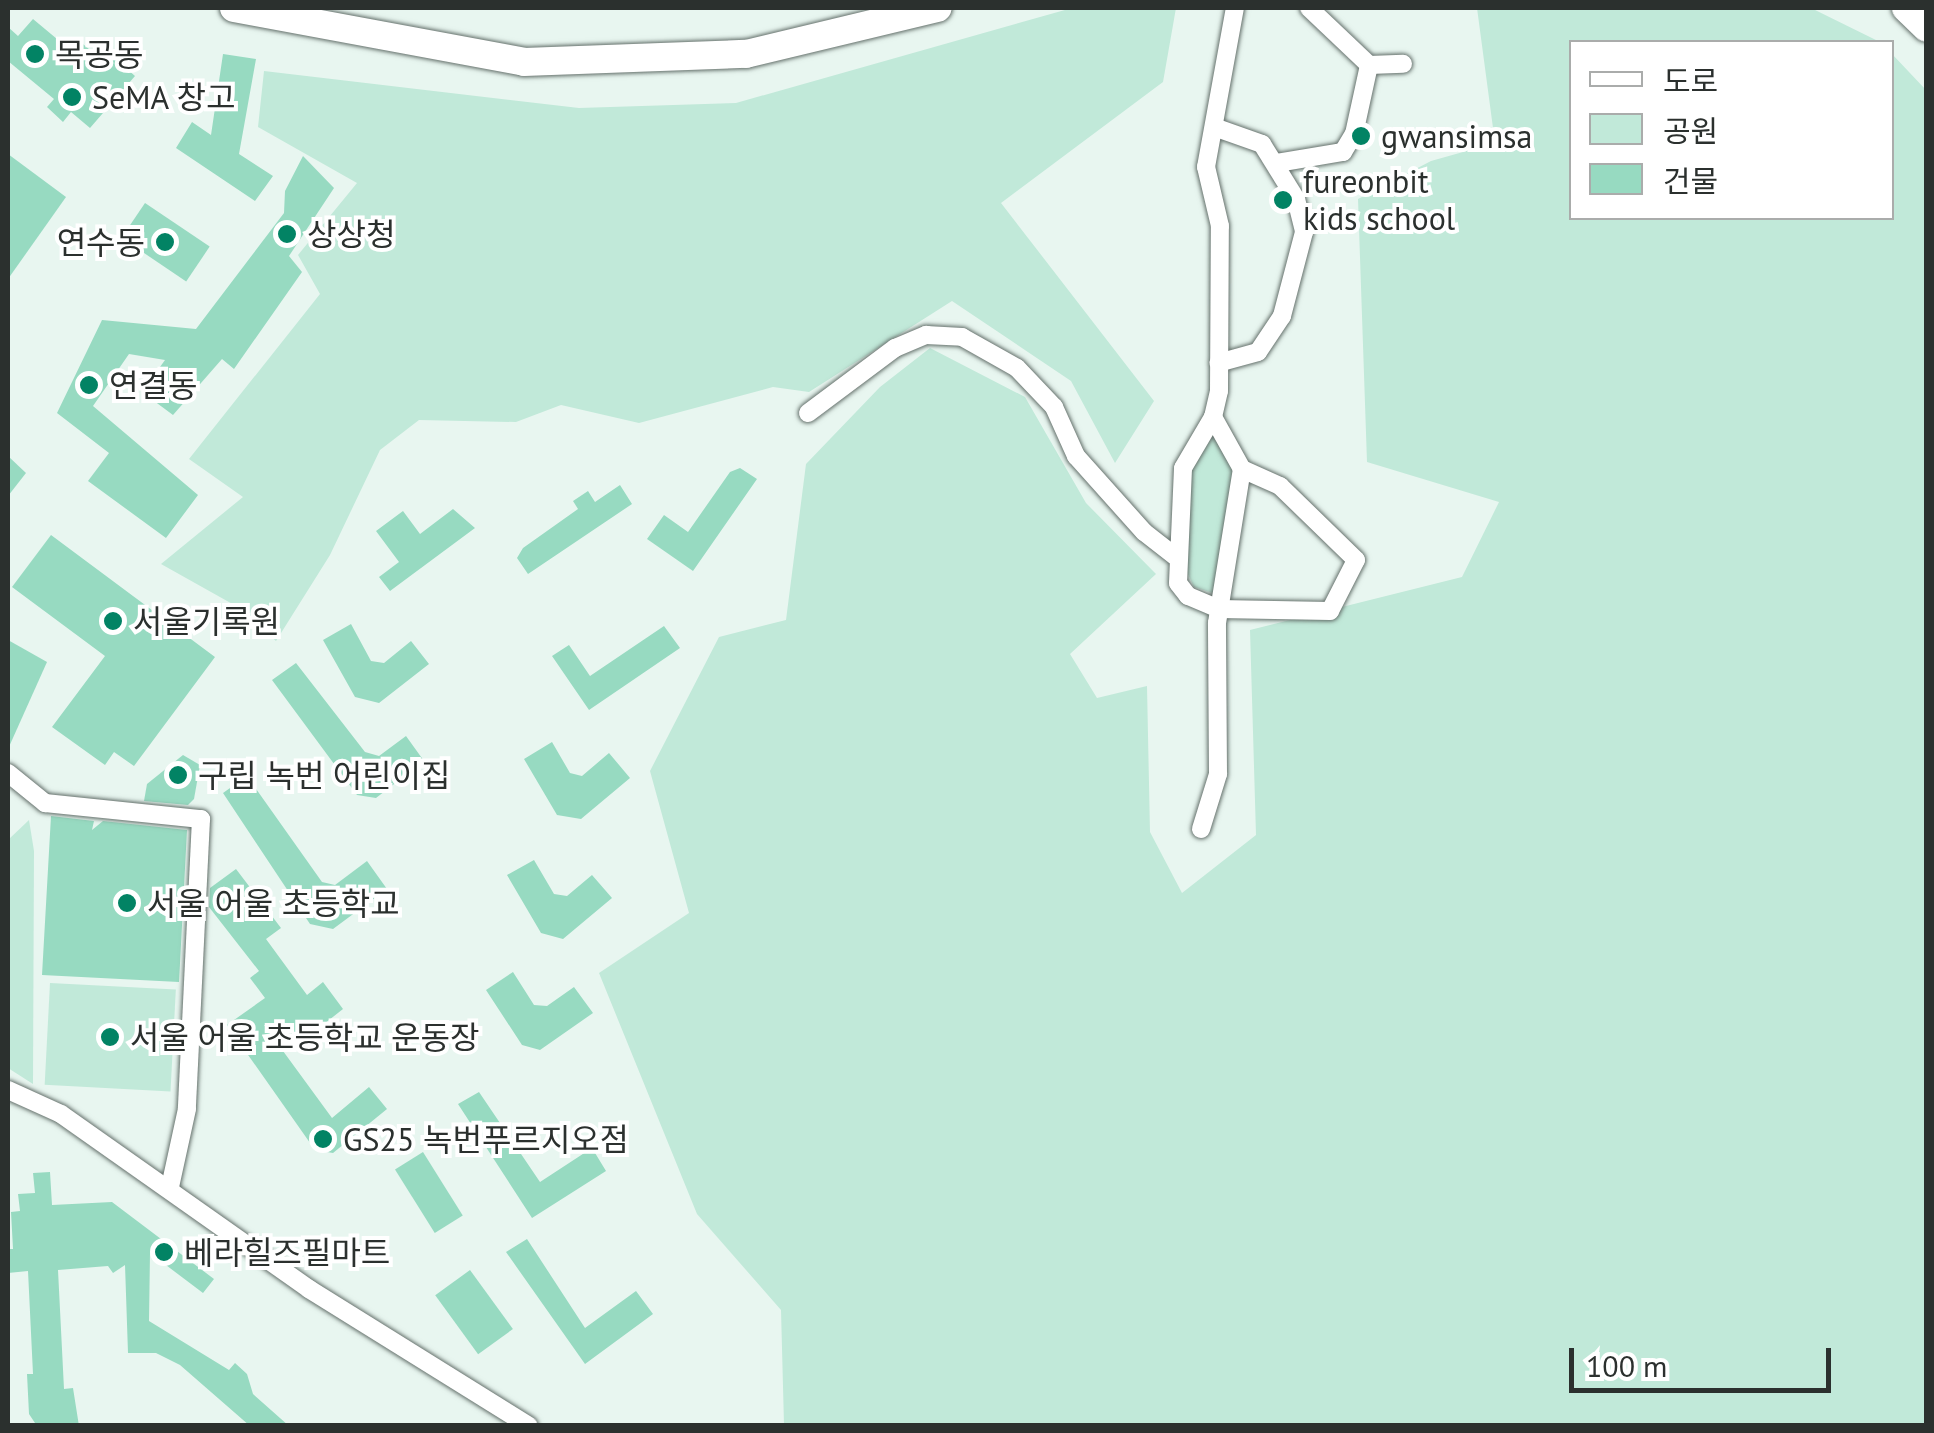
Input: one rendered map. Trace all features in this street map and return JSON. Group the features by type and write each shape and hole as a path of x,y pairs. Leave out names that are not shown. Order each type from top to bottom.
{"main road":[{"path":"234,8 335,31 542,62 746,54 938,8"},
{"path":"1906,8 1926,27"}],"street":[{"path":"1213,417 1242,469 1280,486 1329,527 1356,560 1330,611 1219,609 1188,596 1178,583 1175,556 1183,468 1213,417 1218,363 1220,226 1206,167 1234,8"},
{"path":"1309,8 1369,65 1403,64"},
{"path":"1277,164 1342,152 1354,134 1369,65"},
{"path":"1214,126 1262,144 1277,164 1304,232 1282,316 1258,352 1218,363"},
{"path":"808,413 895,348 926,335 962,337 1017,368 1054,408 1076,456 1144,532 1175,556"},
{"path":"1200,830 1221,741 1214,707 1219,609 1242,469"},
{"path":"8,773 44,804 201,819 187,1109 170,1186"},
{"path":"8,1090 42,1102 170,1186 309,1289 529,1426"}],"green space":[{"path":"1072,8 1176,8 1163,82 1001,203 1154,401 1115,463 1071,381 952,301 809,392 773,387 639,423 561,405 516,422 419,420 380,450 330,555 276,641 236,606 161,564 243,497 189,459 320,294 298,255 357,183 258,127 264,71 579,108 736,103"},
{"path":"1477,8 1811,8 1876,40 1569,40 1569,220 1894,220 1894,56 1926,90 1926,1425 784,1425 781,1310 697,1214 599,973 689,913 650,771 719,637 786,620 806,464 880,387 930,348 1025,397 1086,503 1156,574 1070,654 1097,698 1147,686 1150,832 1182,893 1256,835 1250,630 1462,577 1499,502 1367,462 1358,199 1431,161 1495,143"},
{"path":"1210,429 1237,470 1216,594 1194,587 1186,570 1189,459"},
{"path":"29,820 34,851 33,1084 8,1068 8,840"},
{"name":"서울 어울 초등학교 운동장","path":"50,983 176,990 170,1091 45,1085"}],"building":[{"path":"33,19 69,49 77,39 102,60 109,53 135,76 90,128 71,112 63,122 47,107 54,99 8,61 8,27 18,36"},
{"path":"223,54 256,59 239,154 273,176 255,201 176,148 192,122 211,135"},
{"path":"8,154 66,197 8,279"},
{"path":"303,156 334,188 289,256 302,272 234,369 222,359 173,415 142,392 165,360 129,354 93,406 198,495 166,538 88,481 109,453 57,413 102,320 196,329 284,213 285,191"},
{"name":"연수동","path":"145,203 210,247 186,281 122,238"},
{"path":"8,456 26,473 8,496"},
{"path":"740,468 757,479 693,571 647,539 664,515 688,532 730,472"},
{"path":"620,485 632,504 528,574 517,558 523,548 578,509 573,501 588,491 595,502"},
{"path":"453,509 475,528 390,591 379,577 399,562 376,531 403,511 420,534"},
{"name":"서울기록원","path":"51,535 215,657 134,766 114,752 105,765 52,727 105,656 12,587"},
{"path":"351,624 371,661 384,663 411,641 429,664 379,703 355,697 323,640"},
{"path":"664,626 680,648 589,710 552,656 569,645 590,676"},
{"path":"8,640 47,662 8,749"},
{"path":"296,663 365,752 379,756 406,736 424,761 376,798 357,795 272,680"},
{"path":"552,742 570,773 582,776 609,753 630,778 581,819 557,815 524,759"},
{"name":"구립 녹번 어린이집","path":"183,755 200,765 194,799 188,805 144,801 147,784"},
{"path":"247,776 322,882 335,885 367,861 387,889 333,929 310,924 223,793"},
{"name":"서울 어울 초등학교","path":"51,816 94,821 92,830 103,821 187,830 179,982 42,975"},
{"path":"534,860 554,894 567,896 592,875 612,898 563,939 541,933 507,875"},
{"path":"236,869 281,928 266,939 307,995 323,982 343,1009 310,1035 264,1025 332,1118 369,1087 387,1109 333,1153 315,1150 227,1025 265,998 250,978 259,971 209,907 210,888"},
{"path":"513,972 534,1005 547,1006 574,987 593,1013 540,1050 522,1045 486,990"},
{"path":"479,1092 540,1182 592,1148 606,1171 532,1218 458,1104"},
{"path":"423,1152 463,1216 435,1233 395,1169"},
{"path":"50,1172 52,1205 112,1202 214,1279 203,1293 150,1253 149,1321 229,1370 235,1363 247,1374 253,1394 289,1426 250,1426 180,1365 156,1353 128,1353 125,1265 113,1273 108,1266 58,1270 64,1389 73,1388 79,1426 37,1426 29,1414 27,1374 33,1374 28,1271 8,1273 8,1249 13,1249 11,1212 20,1211 18,1194 35,1193 33,1173"},
{"path":"527,1239 585,1328 636,1291 653,1314 585,1364 506,1252"},
{"path":"470,1270 513,1329 478,1354 435,1295"}],"place":[{"name":"목공동","path":"35,54"},
{"name":"SeMA 창고","path":"72,97"},
{"name":"gwansimsa","path":"1361,136"},
{"name":"fureonbit kids school","path":"1283,200"},
{"name":"상상청","path":"287,234"},
{"name":"연수동","path":"165,242"},
{"name":"연결동","path":"89,385"},
{"name":"서울기록원","path":"113,621"},
{"name":"구립 녹번 어린이집","path":"178,775"},
{"name":"서울 어울 초등학교","path":"127,903"},
{"name":"서울 어울 초등학교 운동장","path":"110,1037"},
{"name":"GS25 녹번푸르지오점","path":"323,1139"},
{"name":"베라힐즈필마트","path":"164,1252"}]}
